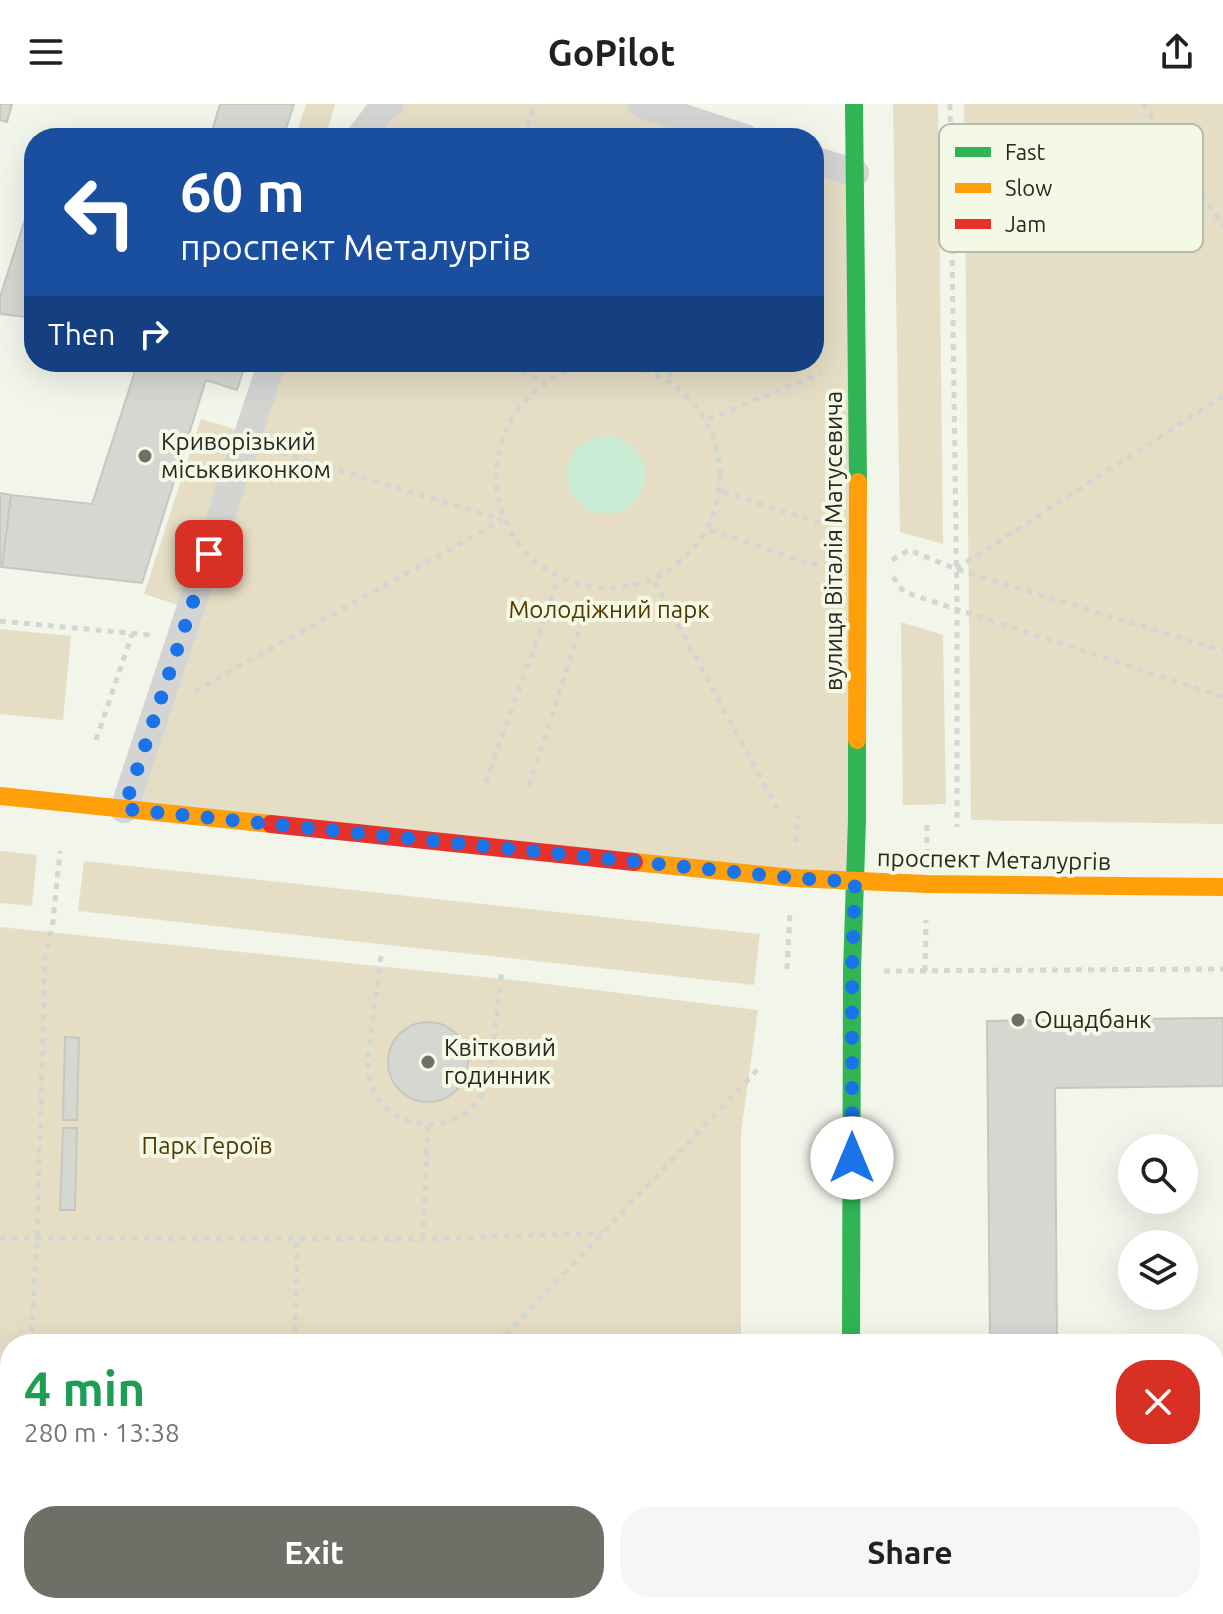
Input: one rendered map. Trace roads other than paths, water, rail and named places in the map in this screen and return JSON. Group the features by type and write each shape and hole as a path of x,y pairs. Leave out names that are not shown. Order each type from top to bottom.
{"street":[{"path":"367,128 390,104"},
{"path":"641,104 714,128"},
{"name":"вулиця Віталія Матусевича","path":"851,1334 858,556 854,104"},
{"path":"824,163 855,173"},
{"path":"124,809 269,372"},
{"name":"проспект Металургів","path":"0,796 793,878 855,882 1223,887"}],"place":[{"name":"Криворізький міськвиконком","path":"145,456"},
{"name":"Ощадбанк","path":"1018,1020"},
{"name":"Квітковий годинник","path":"428,1062"}],"park label":[{"name":"Молодіжний парк","path":"609,610"},
{"name":"Парк Героїв","path":"207,1146"}]}
